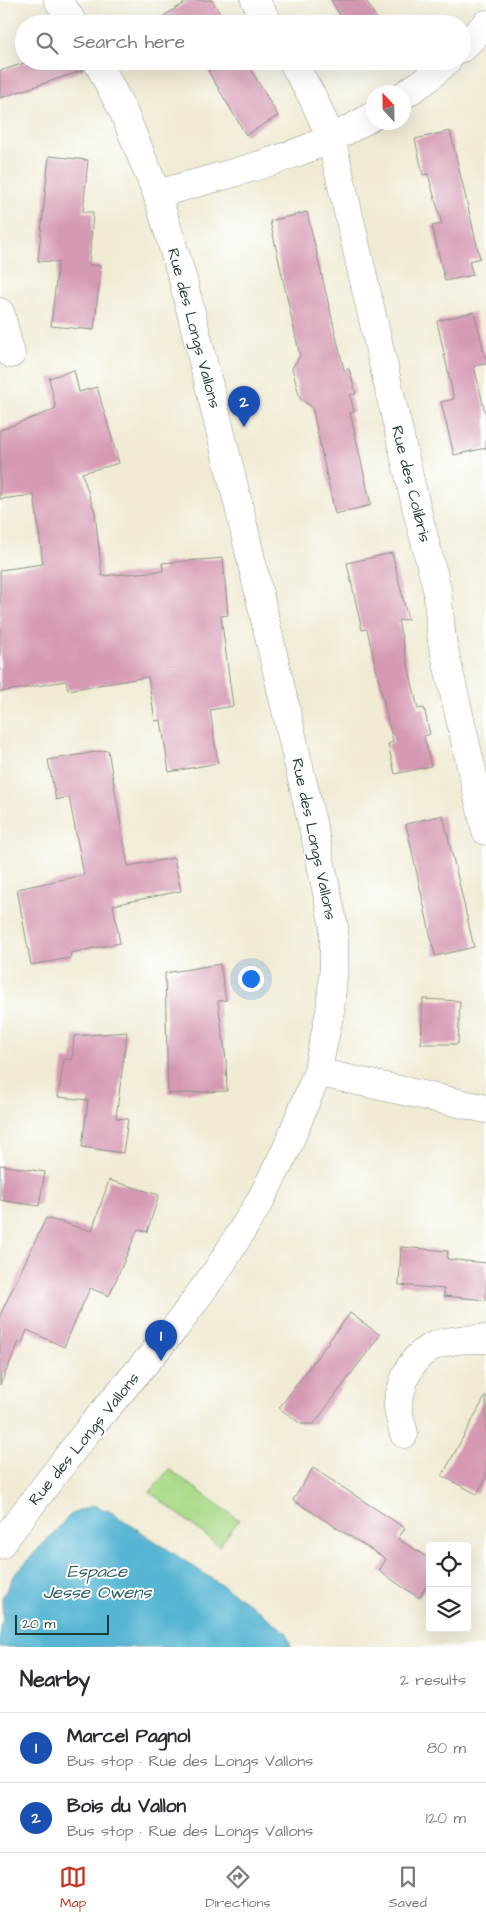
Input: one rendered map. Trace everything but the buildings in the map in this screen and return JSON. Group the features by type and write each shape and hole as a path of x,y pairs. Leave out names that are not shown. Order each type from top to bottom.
{"street":[{"path":"58,0 68,15"},
{"path":"255,0 264,15"},
{"name":"Rue des Longs Vallons","path":"0,1545 92,1425 176,1328 220,1266 260,1201 286,1150 317,1074 330,1011 334,966 334,927 316,840 238,503 183,280 157,194 123,111 102,70"},
{"name":"Rue des Colibris","path":"297,70 314,98 331,138 437,589 444,650 486,830"},
{"path":"411,90 438,70"},
{"path":"157,194 249,169 331,138 366,120"},
{"path":"0,312 11,354"},
{"path":"317,1074 330,1075 486,1109"},
{"path":"404,1434 398,1403 405,1373 418,1356 437,1343 460,1338 486,1339"}],"green space":[{"path":"169,1469 239,1520 219,1546 150,1492"}],"water":[{"name":"Espace Jesse Owens","path":"93,1505 111,1512 250,1604 287,1633 291,1647 0,1647 0,1626 3,1619 2,1598 15,1574 70,1515"}],"place":[{"name":"Bois du Vallon","path":"244,427"},
{"name":"Marcel Pagnol","path":"161,1361"}]}
